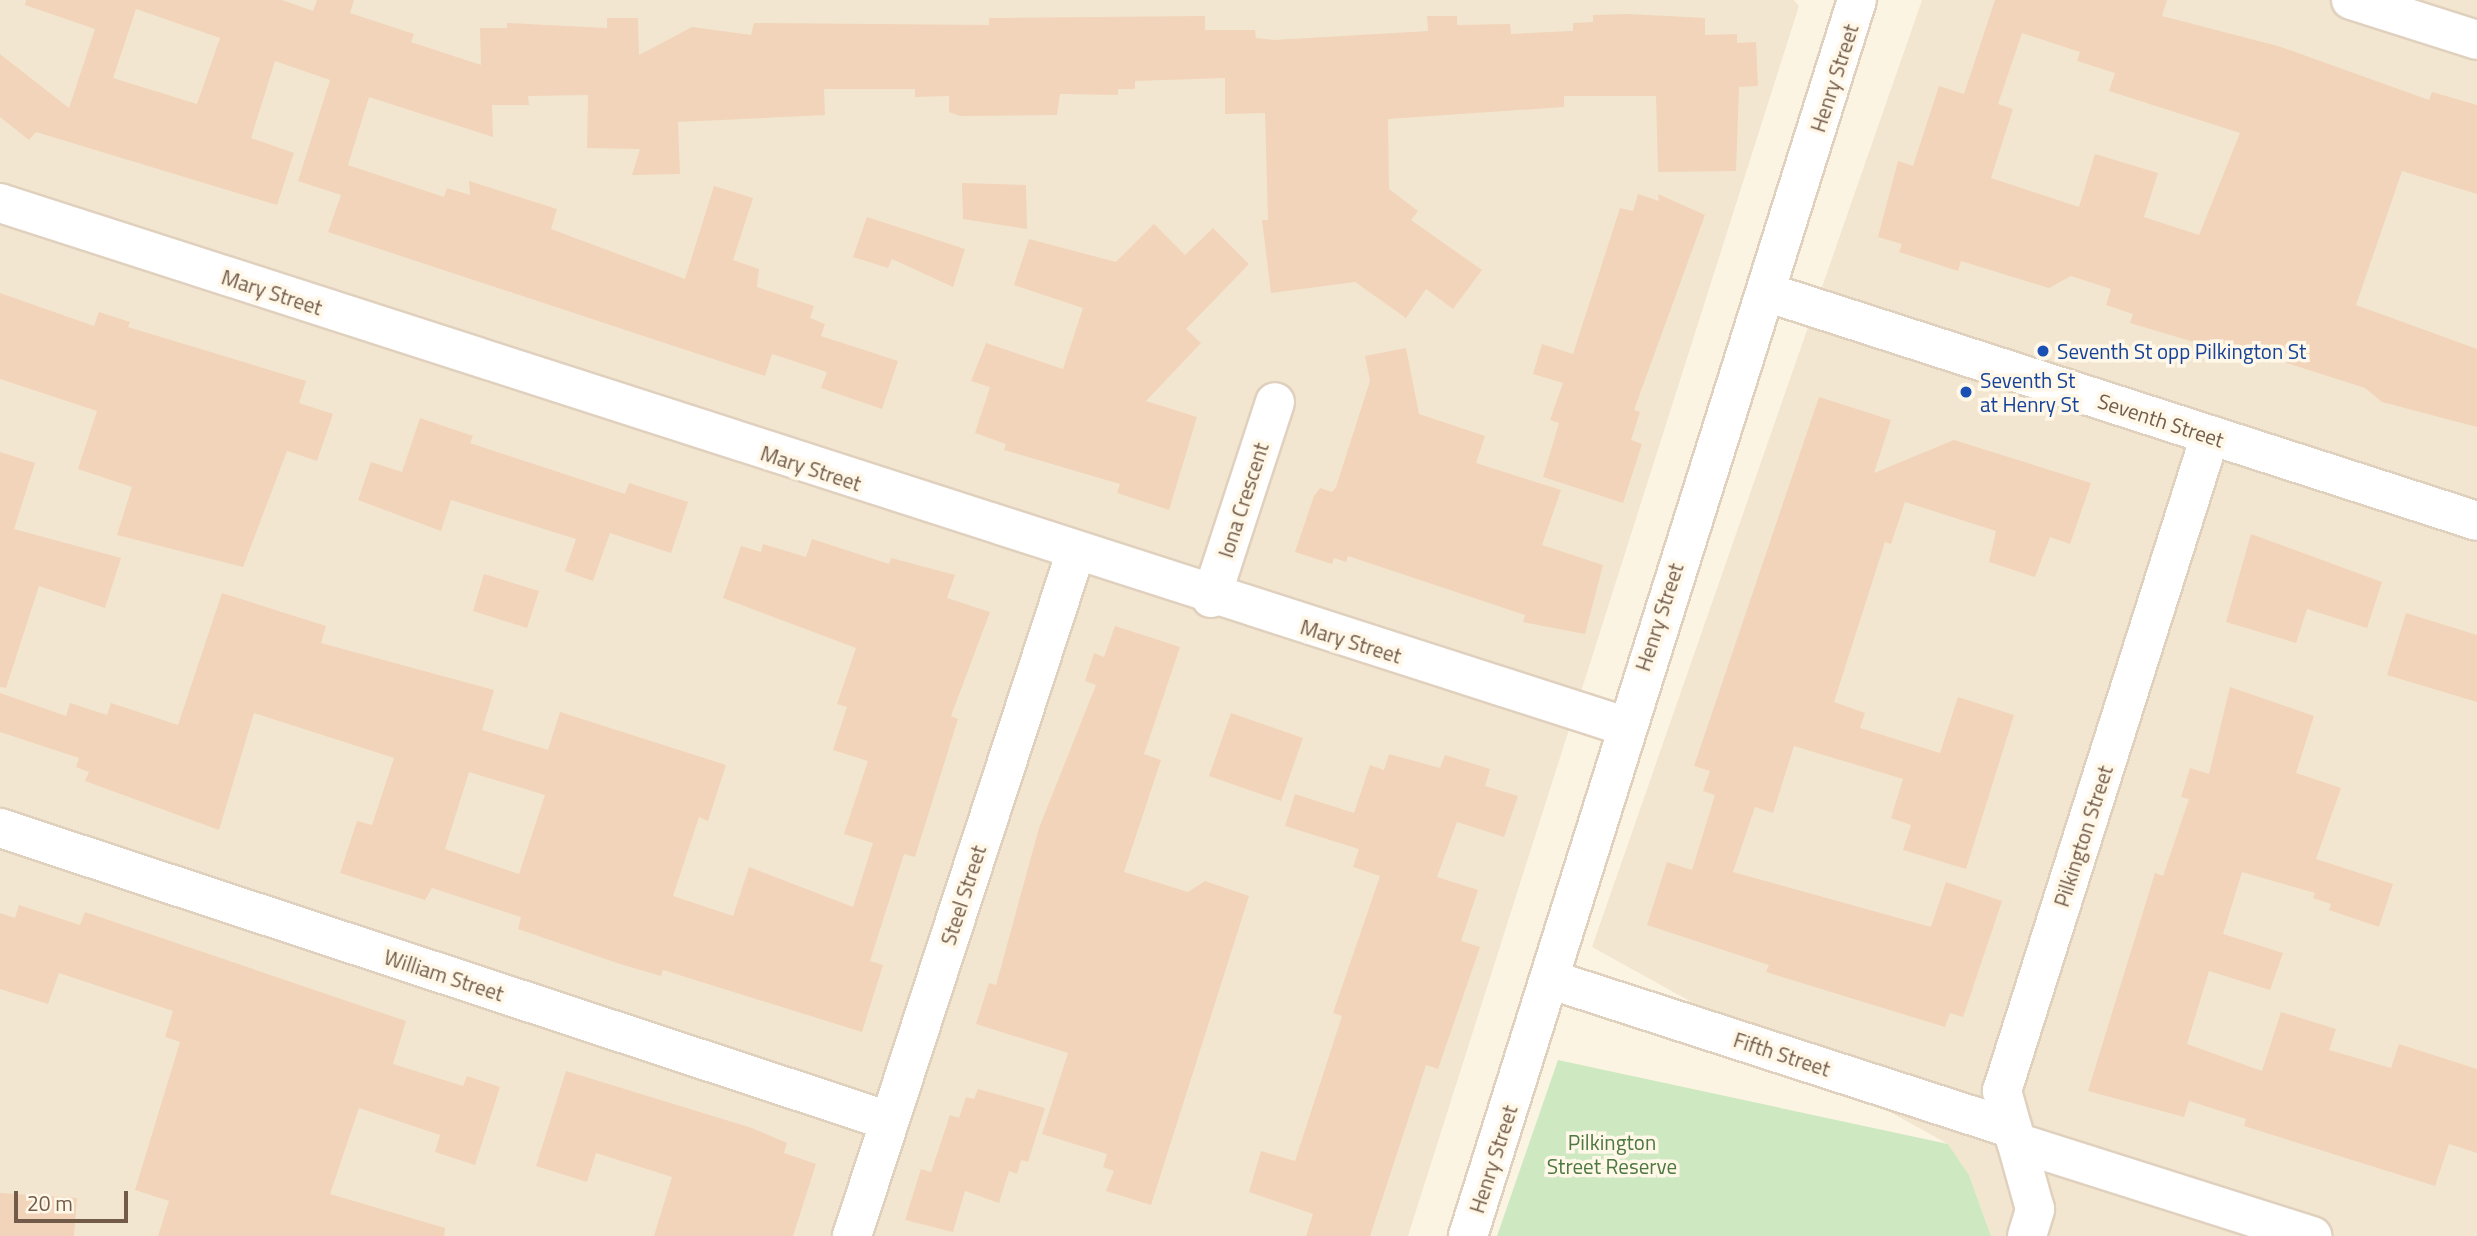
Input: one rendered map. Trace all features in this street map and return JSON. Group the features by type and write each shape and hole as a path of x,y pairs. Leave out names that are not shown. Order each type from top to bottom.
{"street":[{"name":"Henry Street","path":"1468,1236 1552,980 1624,726 1766,292 1857,0"},
{"path":"2351,0 2477,40"},
{"name":"Mary Street","path":"0,203 1211,598 1624,726"},
{"name":"Seventh Street","path":"1766,292 2477,521"},
{"name":"Iona Crescent","path":"1211,598 1275,402"},
{"name":"Pilkington Street","path":"2027,1236 2035,1209 2002,1091 2210,436"},
{"name":"Steel Street","path":"852,1236 1075,554"},
{"name":"William Street","path":"0,828 889,1121"},
{"name":"Fifth Street","path":"1552,980 2312,1236"}],"shaded area":[{"path":"0,0 1794,0 1799,6 1408,1236 0,1236"},
{"path":"1922,0 2477,0 2477,1236 1991,1236 1969,1175 1948,1144 1592,947"}],"green space":[{"name":"Pilkington Street Reserve","path":"1558,1060 1948,1144 1969,1175 1991,1236 1497,1236"}],"building":[{"path":"26,0 282,0 313,11 317,0 354,0 350,13 414,34 411,42 481,65 480,28 507,28 507,23 607,28 607,18 638,18 639,55 692,27 751,35 754,23 989,25 989,18 1205,16 1205,30 1255,30 1256,38 1274,40 1428,31 1427,16 1457,16 1457,25 1510,24 1511,34 1573,31 1573,23 1593,22 1593,15 1629,14 1705,18 1705,35 1737,34 1737,43 1756,42 1758,86 1739,87 1736,171 1658,172 1656,96 1564,96 1564,107 1388,119 1389,189 1418,211 1411,220 1482,270 1453,309 1426,289 1406,318 1355,282 1271,293 1262,220 1268,220 1265,113 1225,114 1225,78 1135,81 1135,89 1118,89 1118,95 1060,94 1057,115 960,116 949,112 949,96 915,97 915,89 824,89 825,115 678,122 680,174 632,175 640,149 587,148 588,95 528,96 529,105 492,105 493,137 369,97 348,165 444,197 447,188 470,195 469,181 557,209 551,229 685,279 714,186 753,198 733,260 759,269 757,287 814,306 810,318 825,324 821,336 898,361 882,409 821,388 827,372 772,354 765,376 328,232 341,195 298,181 330,80 275,61 251,138 294,153 277,205 36,132 29,140 0,117 0,54 69,108 95,29 25,5","holes":["136,9 220,38 197,104 113,78"]},
{"path":"1995,0 2167,0 2162,16 2278,46 2429,100 2432,92 2477,105 2477,194 2402,171 2356,305 2477,349 2477,427 2382,402 2365,388 2237,347 2216,342 2214,348 2130,323 2133,314 2106,305 2111,289 2071,276 2049,288 1961,261 1958,271 1899,252 1902,244 1878,237 1898,161 1913,166 1939,86 1964,94","holes":["2022,33 2080,52 2077,61 2115,73 2109,91 2240,133 2199,235 2144,217 2158,173 2095,154 2079,207 1991,178 2013,109 1998,104"]},
{"path":"962,183 1026,185 1027,229 963,219"},
{"path":"1638,194 1659,201 1658,194 1705,215 1634,410 1640,412 1631,440 1642,444 1623,503 1543,477 1559,423 1550,420 1563,383 1533,374 1542,344 1573,354 1620,208 1633,211"},
{"path":"867,217 965,249 953,287 892,259 888,268 853,257"},
{"path":"1154,224 1185,255 1213,228 1249,264 1186,329 1201,343 1146,401 1197,417 1169,510 1117,493 1120,484 1004,450 1006,444 975,433 990,387 971,381 986,343 1063,369 1083,308 1014,285 1029,239 1116,262"},
{"path":"0,293 94,326 99,312 130,322 128,327 306,381 299,403 333,414 317,461 287,451 243,567 117,535 132,487 78,469 97,411 0,379"},
{"path":"1406,348 1419,414 1485,436 1476,463 1561,490 1542,545 1603,565 1585,634 1523,622 1525,615 1348,556 1346,562 1334,558 1332,564 1295,552 1314,496 1320,488 1332,492 1336,487 1370,381 1365,356"},
{"path":"1819,397 1891,420 1874,473 1954,440 2091,483 2070,544 2050,537 2035,577 1989,562 1996,531 1905,502 1891,544 1885,542 1834,702 1865,713 1860,728 1940,753 1958,697 2014,715 1966,869 1903,850 1911,825 1891,818 1903,779 1794,746 1773,813 1755,807 1733,872 1931,927 1946,882 2002,901 1963,1017 1950,1013 1945,1027 1766,972 1769,965 1647,925 1667,862 1692,870 1715,795 1703,791 1710,771 1694,766"},
{"path":"420,418 473,436 470,443 625,494 629,483 688,502 671,553 610,533 593,581 565,571 576,539 451,500 441,531 358,500 371,462 402,472"},
{"path":"0,452 35,463 14,529 121,558 105,608 39,586 6,688 0,687"},
{"path":"2251,534 2382,582 2367,628 2307,609 2296,643 2226,622"},
{"path":"812,539 889,564 891,558 955,575 947,598 990,612 951,716 958,719 915,857 904,854 870,961 883,965 862,1032 663,970 661,976 617,963 518,929 521,917 432,888 425,900 340,873 357,821 372,825 394,758 254,713 219,830 85,781 89,772 76,767 79,758 0,732 0,693 66,716 70,703 107,715 111,703 178,725 222,593 326,626 321,643 494,690 482,730 548,750 560,712 726,765 708,821 699,817 673,896 733,916 749,867 853,907 873,843 844,834 868,761 833,750 847,707 837,704 856,648 723,598 741,546 761,552 763,544 806,557","holes":["469,772 545,795 519,874 445,849"]},
{"path":"484,574 539,591 527,628 473,611"},
{"path":"2406,613 2477,635 2477,702 2387,675"},
{"path":"1115,626 1180,647 1144,754 1161,760 1124,872 1188,892 1205,881 1249,896 1151,1205 1106,1191 1114,1171 1103,1167 1107,1154 1042,1134 1068,1053 976,1024 989,983 996,985 1039,828 1096,685 1085,681 1094,653 1104,657"},
{"path":"2230,687 2314,716 2296,773 2341,788 2316,859 2393,884 2379,927 2329,910 2331,904 2313,898 2315,893 2242,872 2223,934 2283,953 2270,990 2209,971 2187,1044 2262,1071 2281,1012 2336,1029 2329,1050 2391,1068 2399,1044 2477,1069 2477,1153 2449,1144 2435,1186 2244,1126 2246,1119 2189,1101 2184,1117 2088,1091 2155,873 2163,876 2189,799 2181,797 2190,768 2209,774"},
{"path":"1231,713 1303,738 1281,801 1209,776"},
{"path":"1389,754 1440,768 1445,755 1490,769 1485,786 1518,796 1504,837 1457,822 1437,877 1478,890 1461,941 1480,947 1438,1069 1426,1065 1370,1236 1306,1236 1313,1214 1249,1192 1261,1151 1295,1161 1342,1016 1333,1013 1380,876 1353,867 1359,849 1285,826 1295,794 1354,813 1370,765 1384,770"},
{"path":"19,905 80,925 85,912 406,1021 393,1064 463,1086 467,1076 500,1087 475,1165 435,1152 440,1135 359,1108 330,1194 445,1228 444,1236 158,1236 169,1201 135,1190 180,1042 165,1037 173,1011 59,973 48,1004 0,989 0,913 15,918"},
{"path":"566,1071 752,1128 787,1143 784,1153 816,1164 793,1236 654,1236 672,1177 596,1153 587,1182 536,1166"},
{"path":"978,1089 1045,1108 1028,1162 1021,1160 1017,1174 1009,1171 999,1203 965,1191 953,1232 905,1220 921,1169 931,1172 950,1115 959,1118 966,1097 974,1099"},
{"path":"0,1193 77,1198 74,1236 0,1236"}],"place":[{"name":"Seventh St opp Pilkington St","path":"2043,351"},
{"name":"Seventh St at Henry St","path":"1966,392"}]}
